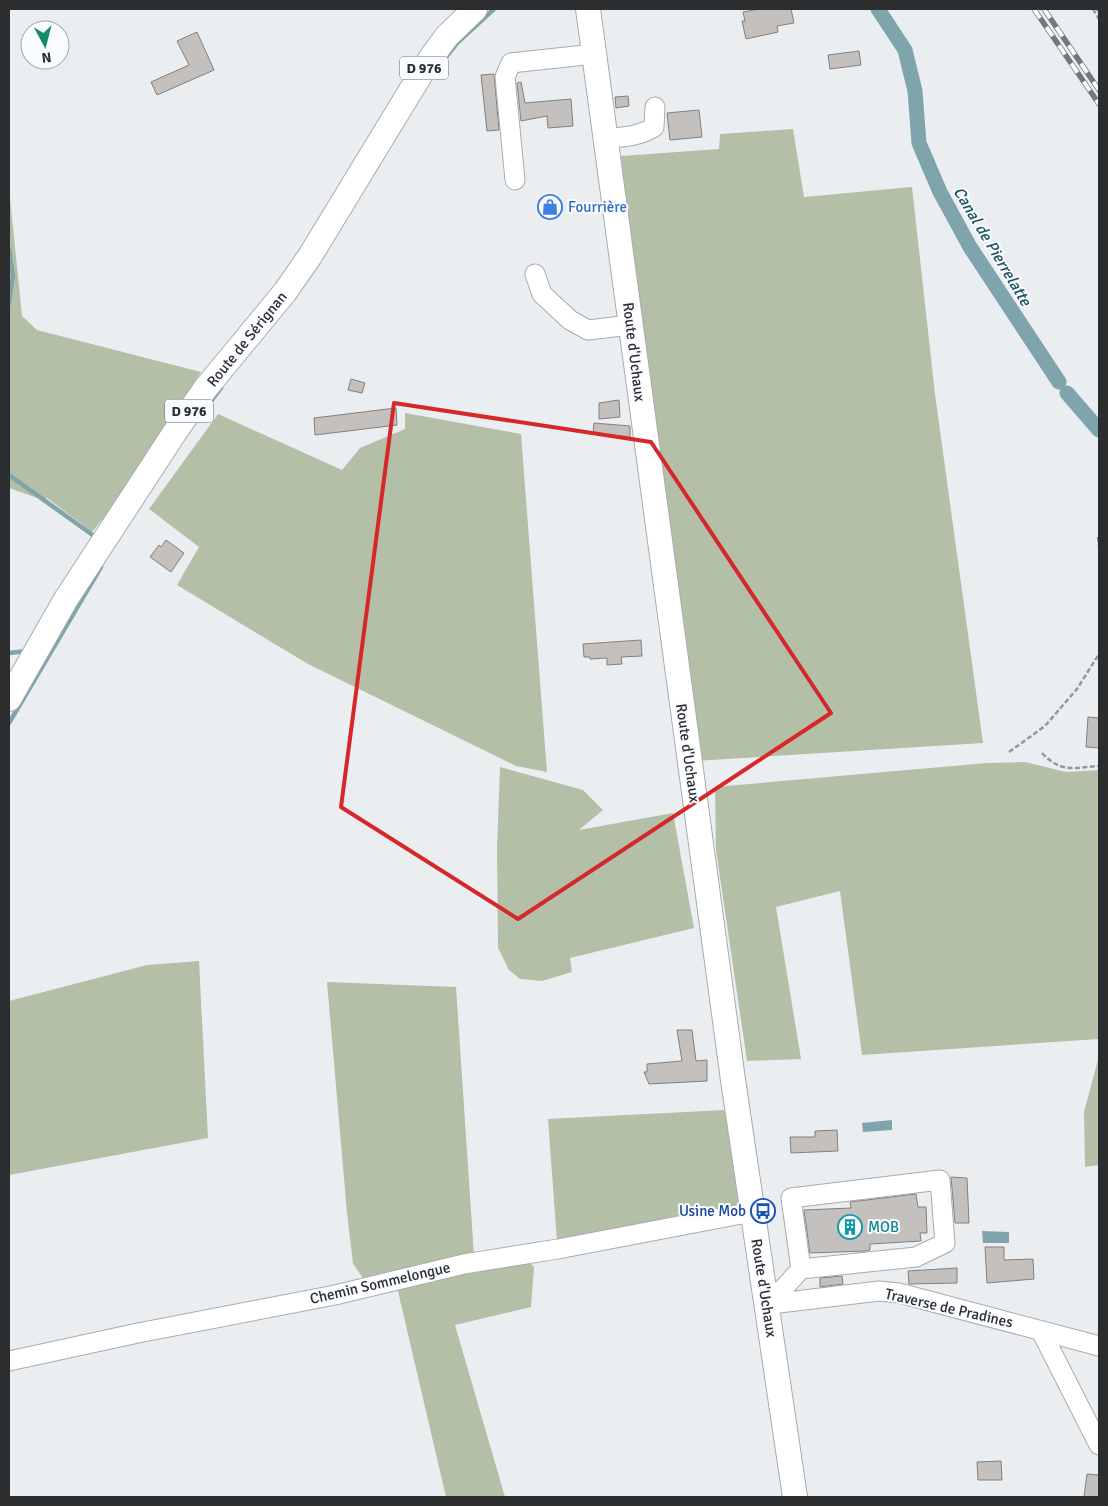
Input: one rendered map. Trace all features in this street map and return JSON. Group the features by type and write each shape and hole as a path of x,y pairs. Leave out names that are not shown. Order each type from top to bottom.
{"main road":[{"name":"Route de Sérignan","path":"9,699 66,599 175,432 205,389 285,292 310,256 430,59 447,36 475,9"},
{"name":"Route d'Uchaux","path":"588,9 686,738 752,1212 795,1497"}],"street":[{"path":"515,180 505,78 511,63 594,54"},
{"path":"606,138 643,133 654,126 655,107"},
{"path":"535,274 542,294 570,320 588,330 630,325"},
{"path":"766,1302 782,1290 801,1269 916,1257 945,1243 940,1180 791,1198 801,1269"},
{"name":"Chemin Sommelongue","path":"9,1362 138,1333 335,1294 464,1264 558,1249 752,1212"},
{"name":"Traverse de Pradines","path":"766,1302 779,1303 879,1291 899,1293 1099,1346"},
{"path":"1041,1331 1099,1445"}],"path":[{"path":"1093,9 1099,18"},
{"path":"1098,537 1099,547"},
{"path":"1009,752 1045,726 1077,689 1099,654"},
{"path":"1042,753 1051,763 1065,768 1099,766"}],"highlighted area":[{"path":"394,403 651,442 831,713 518,919 341,807"}],"green space":[{"path":"793,129 804,197 912,187 935,394 983,743 694,761 652,441 621,156 719,149 720,134"},
{"path":"9,188 22,316 37,330 201,372 105,516 92,532 47,498 43,500 9,488"},
{"path":"405,413 521,434 547,772 516,766 308,664 177,585 199,547 149,509 218,414 342,470 360,448 405,429"},
{"path":"1025,762 1066,772 1099,770 1099,1039 862,1055 840,891 776,907 801,1059 747,1061 716,850 715,787 987,763"},
{"path":"500,767 583,790 603,810 579,830 673,813 694,928 570,958 572,972 542,981 520,979 509,970 498,948 497,848"},
{"path":"199,961 208,1138 9,1175 9,1001 147,965"},
{"path":"327,982 456,987 474,1256 363,1278 353,1264"},
{"path":"1099,1056 1099,1165 1085,1167 1084,1112"},
{"path":"725,1110 743,1206 557,1242 548,1119"},
{"path":"527,1259 534,1267 531,1307 455,1325 505,1497 446,1497 397,1287"}],"water":[{"path":"892,1120 892,1130 863,1132 862,1123"},
{"path":"982,1231 1009,1232 1009,1243 983,1243"}],"building":[{"path":"760,9 791,9 794,23 777,26 778,32 746,39 742,21 745,21 743,12"},
{"path":"197,32 214,70 157,95 151,82 189,65 177,41"},
{"path":"859,51 861,65 830,69 828,55"},
{"path":"494,74 499,130 487,131 481,75"},
{"path":"521,82 525,103 571,99 573,126 548,128 547,116 521,121 517,83"},
{"path":"628,96 629,106 616,108 615,97"},
{"path":"699,110 702,137 670,140 667,113"},
{"path":"351,379 365,383 362,393 348,390"},
{"path":"619,400 620,417 599,419 599,403"},
{"path":"396,408 397,425 315,435 314,418"},
{"path":"594,423 630,426 630,437 593,433"},
{"path":"166,540 184,553 171,572 150,557 159,545 161,547"},
{"path":"641,640 642,656 621,657 622,664 607,665 607,658 590,659 590,657 584,657 583,644"},
{"path":"1088,717 1099,718 1099,748 1086,747"},
{"path":"677,1030 692,1030 696,1061 707,1060 707,1081 649,1084 644,1072 647,1072 647,1064 682,1061"},
{"path":"837,1130 838,1151 791,1153 790,1137 815,1137 815,1131"},
{"path":"951,1177 967,1178 969,1223 955,1223"},
{"name":"MOB","path":"916,1194 918,1207 926,1207 927,1233 920,1233 921,1241 870,1244 870,1250 865,1251 810,1253 804,1210 851,1208 850,1202"},
{"path":"985,1247 1004,1247 1004,1260 1033,1259 1034,1279 987,1283"},
{"path":"957,1268 957,1283 909,1284 908,1271"},
{"path":"842,1276 843,1284 820,1287 820,1278"},
{"path":"1001,1461 1002,1480 978,1480 977,1462"},
{"path":"1087,1474 1099,1475 1099,1497 1084,1497"}],"waterway":[{"path":"440,65 457,43 494,9"},
{"name":"Canal de Pierrelatte","path":"878,9 905,50 915,91 919,143 940,192 970,247 1059,382"},
{"path":"9,250 13,275 9,303"},
{"path":"206,408 221,388"},
{"name":"Canal de Pierrelatte","path":"1067,393 1099,430"},
{"path":"9,475 94,536"},
{"path":"9,723 101,567"},
{"path":"9,653 27,651"}],"railway":[{"path":"1034,9 1099,104"},
{"path":"1044,9 1099,90"}],"place":[{"name":"Fourrière","path":"550,207"},
{"name":"Usine Mob","path":"763,1211"},
{"name":"MOB","path":"850,1227"}]}
